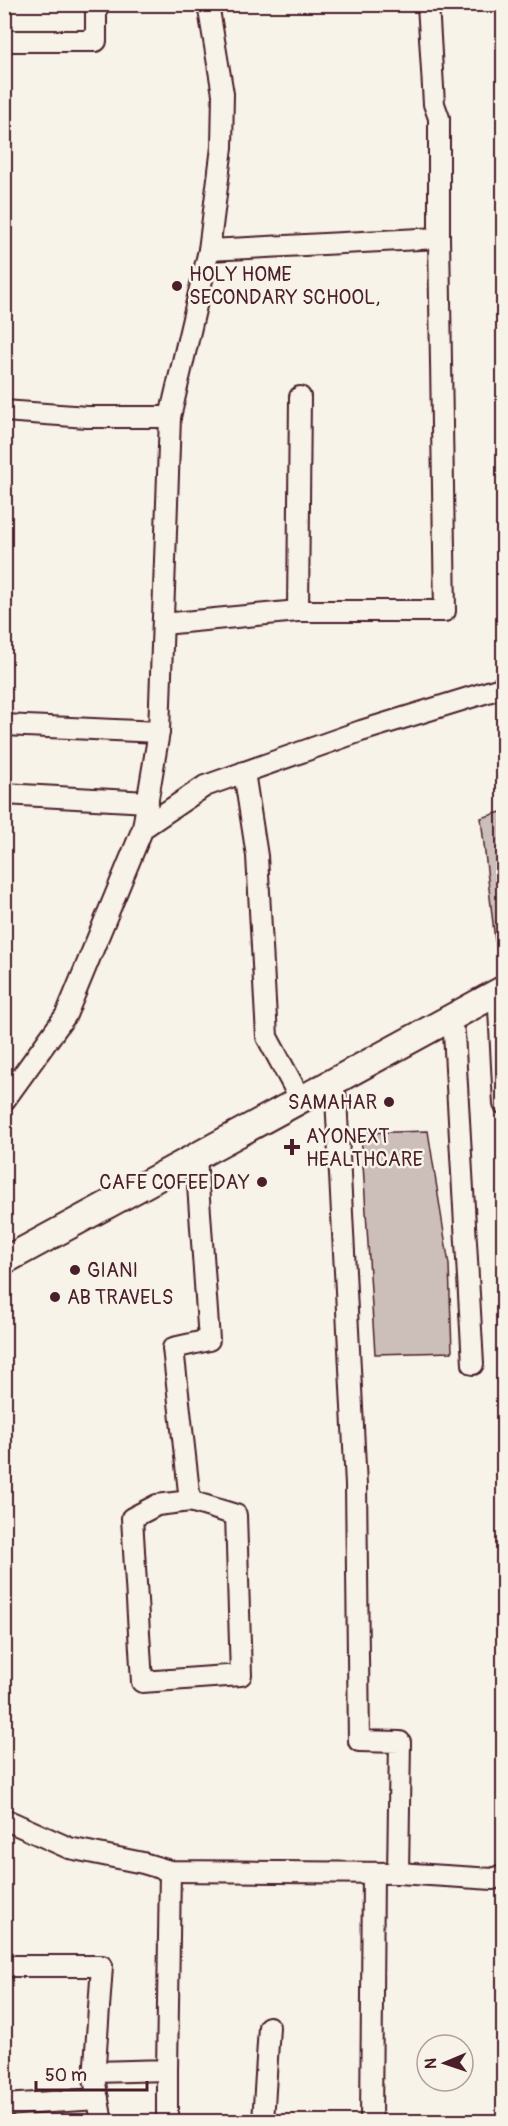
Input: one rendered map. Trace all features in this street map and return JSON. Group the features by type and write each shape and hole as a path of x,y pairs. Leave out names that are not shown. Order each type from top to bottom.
{"main road":[{"path":"4,1261 336,1097 454,1033 502,1001"},
{"path":"4,1277 197,1165 502,1001"}],"street":[{"path":"4,41 96,40 96,4"},
{"path":"4,1101 66,1015 143,828 148,802 159,732 170,417 209,250 222,147 223,94 208,4"},
{"path":"163,624 298,611 445,611 439,118 434,104 428,4"},
{"path":"209,250 439,238"},
{"path":"298,611 300,396"},
{"path":"4,411 87,417 170,417"},
{"path":"143,828 205,786 361,731 504,687"},
{"path":"4,725 159,732"},
{"path":"244,772 257,856 267,1037 294,1087"},
{"path":"4,794 148,802"},
{"path":"502,1001 504,1104"},
{"path":"454,1033 473,1364"},
{"path":"336,1097 356,1485 359,1741 400,1742 398,1873"},
{"path":"190,1501 173,1348 209,1340 197,1165"},
{"path":"190,1501 236,1515 241,1675 141,1682 132,1518 157,1505 190,1501"},
{"path":"4,1819 69,1848 143,1863 170,1871 398,1873 493,1879 504,1874"},
{"path":"167,2121 170,1871"},
{"path":"371,2121 373,1873"},
{"path":"4,1966 102,1965 94,2072 102,2121"},
{"path":"263,2121 268,2027"},
{"path":"94,2072 167,2070"},
{"path":"4,2105 98,2099"}],"building":[{"path":"504,811 504,941 495,941 481,818"},
{"path":"428,1131 449,1265 452,1352 375,1354 361,1133"}],"place":[{"name":"HOLY HOME SECONDARY SCHOOL,","path":"177,286"},
{"name":"SAMAHAR","path":"389,1102"},
{"name":"AYONEXT HEALTHCARE","path":"292,1147"},
{"name":"CAFE COFEE DAY","path":"262,1182"},
{"name":"GIANI","path":"75,1270"},
{"name":"AB TRAVELS","path":"55,1297"}]}
